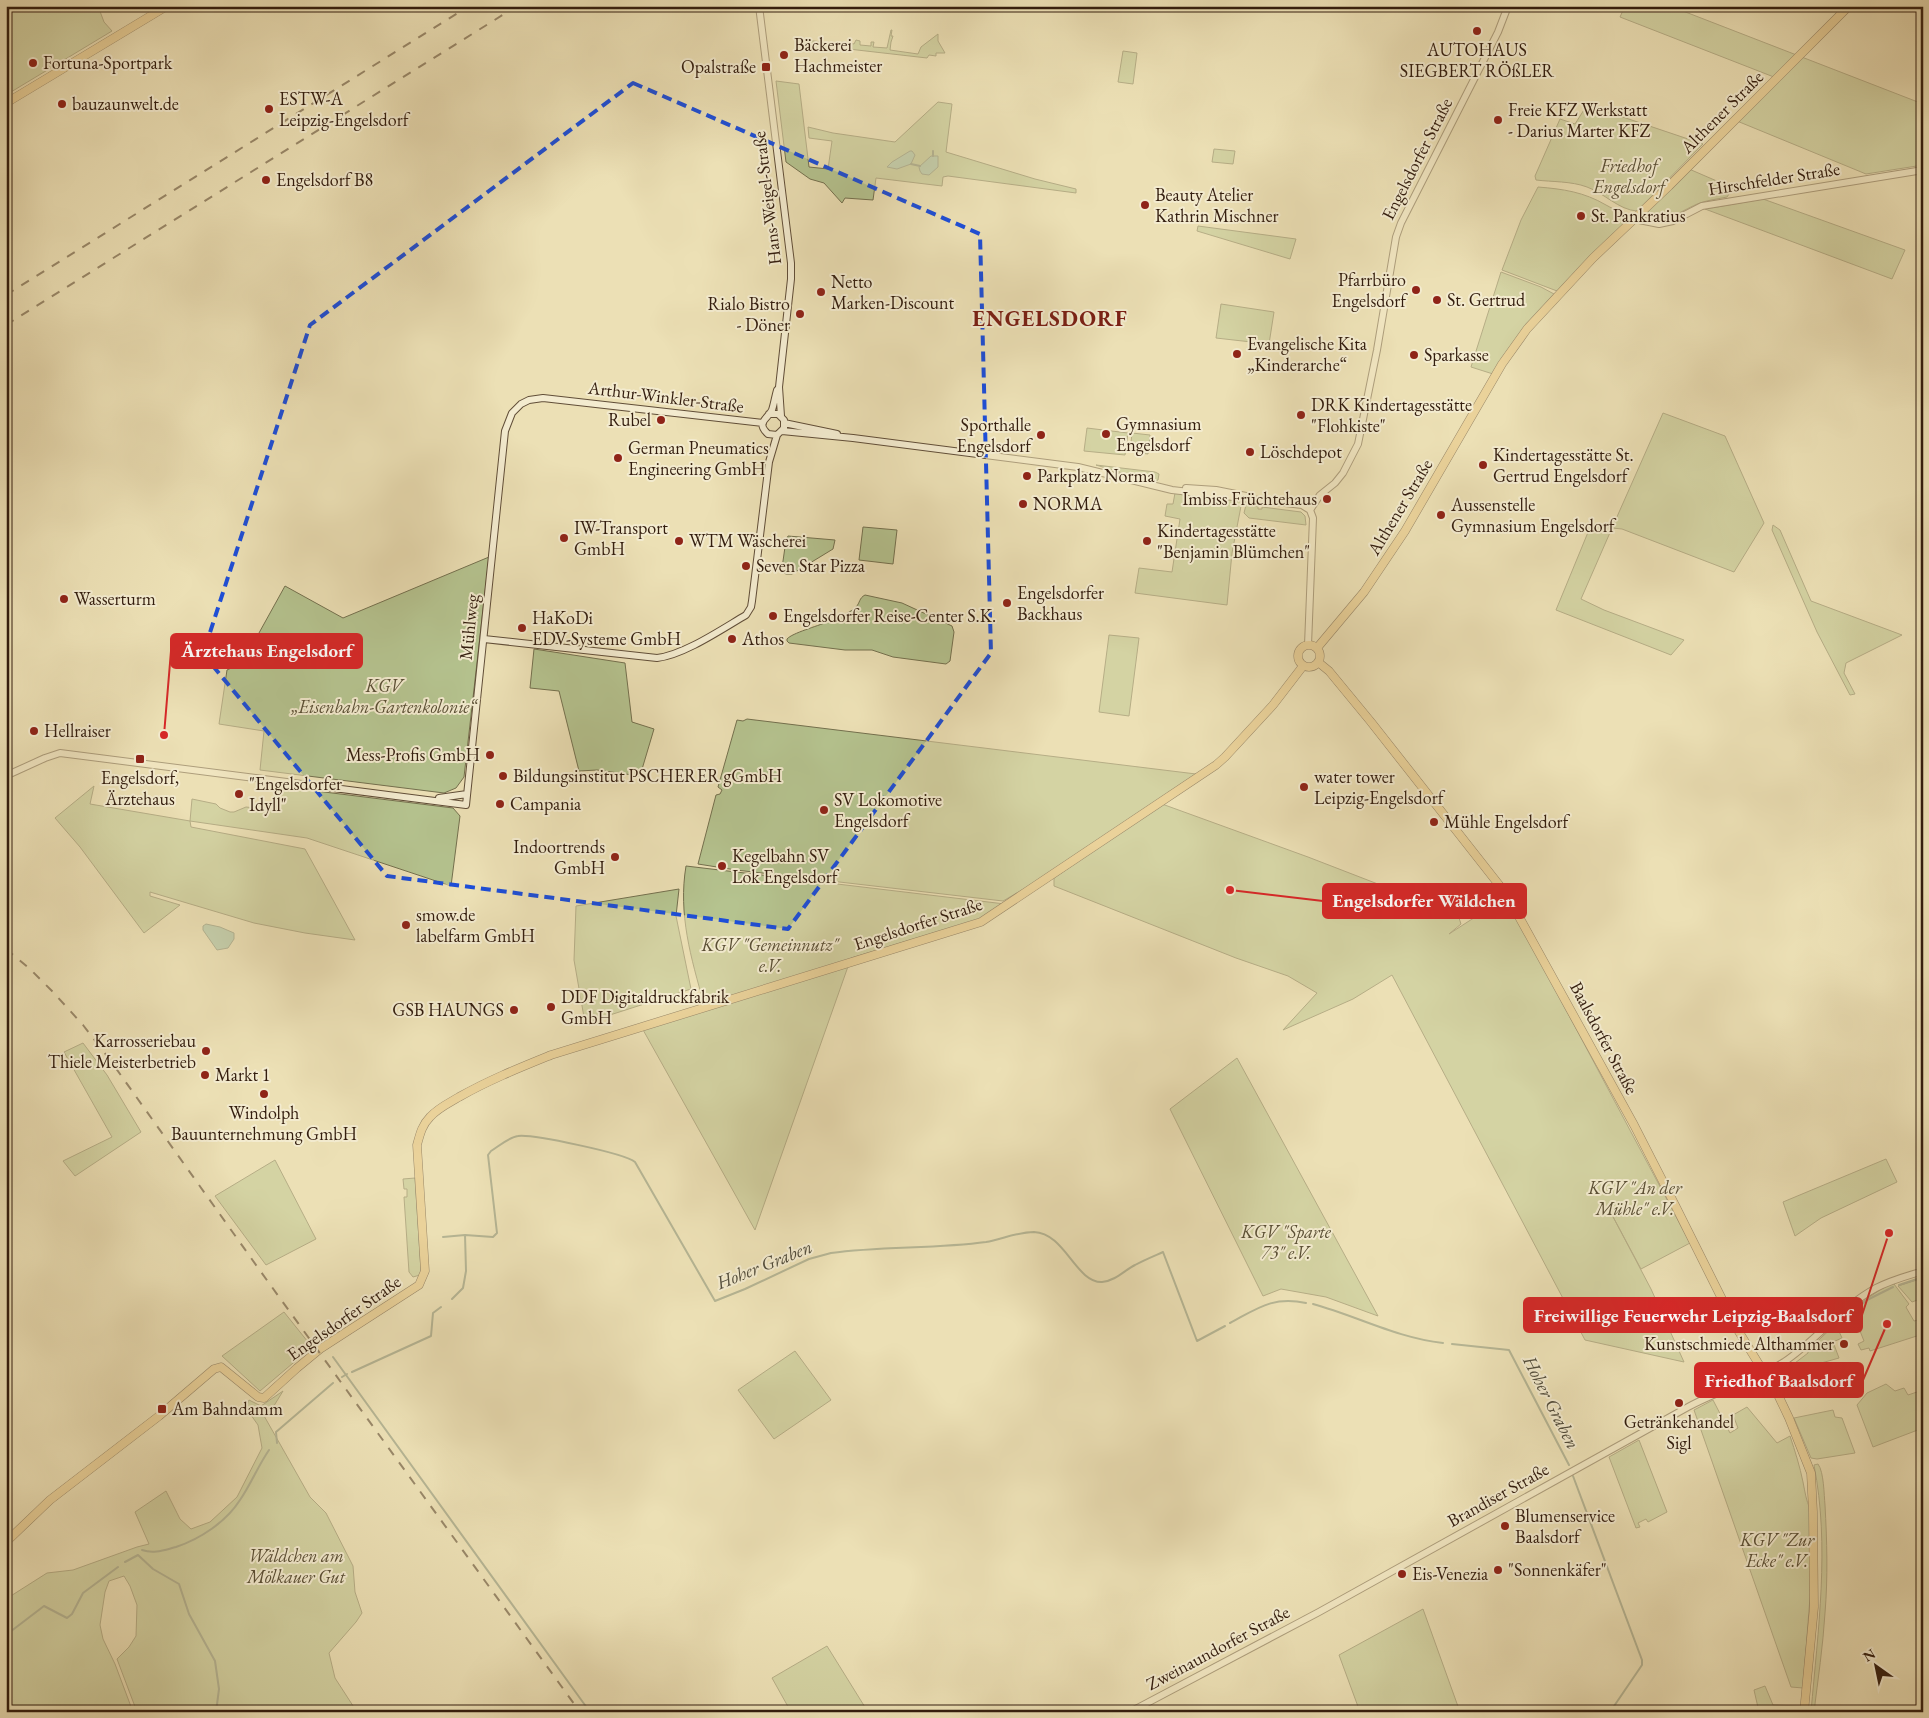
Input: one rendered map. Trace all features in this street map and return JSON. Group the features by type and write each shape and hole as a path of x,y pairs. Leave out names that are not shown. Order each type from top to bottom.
{"main road":[{"path":"6,103 167,6"},
{"name":"Althener Straße","path":"1318,648 1364,592 1405,531 1516,343 1594,258 1849,6"},
{"path":"1308,644 1318,648 1320,655 1318,662 1310,667 1303,666 1299,661 1298,654 1302,647 1308,644"},
{"name":"Baalsdorfer Straße","path":"1318,662 1329,670 1507,895 1634,1125 1736,1327 1781,1402 1798,1437 1811,1473 1815,1548 1814,1607 1804,1712"},
{"name":"Engelsdorfer Straße","path":"6,1542 50,1500 159,1416 214,1369 221,1367 258,1397 264,1398 320,1349 419,1285 424,1271 417,1145 419,1135 425,1124 441,1108 494,1078 551,1055 981,922 1225,758 1273,705 1303,666"}],"street":[{"name":"Hans-Weigel-Straße","path":"759,6 791,263 791,279 779,387 781,416"},
{"name":"Engelsdorfer Straße","path":"1310,510 1320,495 1335,483 1343,473 1354,453 1362,432 1396,237 1401,222 1498,32 1508,6"},
{"name":"Hirschfelder Straße","path":"1634,219 1659,224 1674,221 1702,206 1923,170"},
{"name":"Hans-Weigel-Straße","path":"769,414 779,387"},
{"name":"Arthur-Winkler-Straße","path":"503,453 508,421 520,404 543,398 763,422"},
{"path":"484,639 658,658 667,657 684,650 742,617 748,611 752,600 770,456 767,433 763,428 763,422 769,414 774,414 781,416 784,423 770,456"},
{"path":"784,423 853,438"},
{"path":"767,433 772,435 780,433 853,438 1078,466 1160,487 1216,496 1302,505 1310,510 1313,518 1308,644"},
{"name":"Mühlweg","path":"427,799 466,805 503,453"},
{"path":"12,773 60,753 427,799 467,794"},
{"name":"Brandiser Straße","path":"1319,1612 1688,1407 1722,1390 1764,1374 1798,1352 1852,1305 1875,1288 1923,1271"},
{"name":"Zweinaundorfer Straße","path":"1130,1712 1319,1612"}],"highlighted area":[{"path":"633,83 980,234 991,653 788,929 387,876 203,654 310,325"}],"green space":[{"name":"Fortuna-Sportpark","path":"6,6 98,6 104,22 112,31 6,95"},
{"path":"1625,6 1670,6 1923,104 1923,165 1866,174 1737,121 1779,79 1620,17"},
{"path":"891,30 891,36 893,36 890,50 918,54 921,47 938,34 938,41 945,53 936,53 936,56 929,55 927,58 796,43 797,39 839,44 843,42 854,44 856,40 860,41 860,45 871,46 871,42 874,42 873,47 887,48"},
{"path":"1123,51 1137,53 1133,84 1118,82"},
{"path":"776,81 799,84 809,167 828,169 832,141 809,138 808,127 833,133 895,142 938,102 952,104 946,152 1035,179 1076,189 1076,193 948,176 943,177 942,186 876,178 873,200 845,198 842,203 824,183 810,179 786,162"},
{"name":"Friedhof Engelsdorf","path":"1587,105 1703,144 1637,211 1624,208 1581,185 1536,180 1535,176 1560,119 1575,124"},
{"path":"1214,149 1235,151 1233,164 1212,162"},
{"path":"1689,169 1733,188 1727,197 1700,203 1668,217 1661,219 1647,216 1647,212"},
{"name":"Friedhof Engelsdorf","path":"1538,187 1565,190 1590,197 1618,212 1625,222 1557,291 1502,270 1521,220"},
{"path":"1763,199 1905,250 1892,279 1705,209"},
{"path":"1198,226 1296,239 1290,259 1197,231"},
{"path":"1501,272 1554,294 1520,333 1493,374 1471,367"},
{"path":"1221,304 1274,312 1269,344 1216,338"},
{"path":"1663,413 1725,436 1764,523 1734,572 1622,529 1612,528"},
{"path":"1087,428 1128,433 1125,455 1084,451"},
{"path":"1132,433 1150,435 1148,454 1130,452"},
{"path":"1096,465 1155,472 1159,474 1158,480 1152,482"},
{"path":"1175,493 1242,501 1232,553 1227,605 1135,593 1139,568 1172,572 1180,519 1165,516 1167,504 1173,504"},
{"path":"1246,505 1258,506 1258,509 1262,509 1262,507 1301,512 1305,516 1306,525 1249,518 1244,513"},
{"path":"1591,525 1612,528 1581,599 1604,610 1684,640 1671,655 1556,610"},
{"path":"1773,525 1780,530 1811,601 1902,635 1846,663 1844,673 1855,694 1850,695 1817,632 1772,530"},
{"path":"863,527 897,530 893,564 859,560"},
{"path":"788,536 835,540 833,549 792,574 786,574 782,572 782,568"},
{"name":"KGV „Eisenbahn-Gartenkolonie“","path":"489,557 464,777 456,788 444,793 260,770 264,731 219,724 227,670 248,660 249,651 285,586 343,618"},
{"path":"865,595 902,603 952,626 954,632 950,661 946,664 893,657 872,650 845,650 789,643 787,641 794,634 850,612"},
{"path":"1109,635 1139,638 1129,716 1099,712"},
{"path":"534,649 625,663 632,722 654,729 640,776 597,770 579,771 559,691 530,688"},
{"path":"747,719 1196,774 1003,901 698,864 716,795 720,794 722,790 718,787 737,720 743,721"},
{"path":"94,786 90,804 190,821 191,827 305,849 355,940 254,923 150,892 150,896 180,905 144,933 80,847 55,818"},
{"path":"276,786 453,808 460,816 451,886 307,838 190,821 192,799 216,804 230,812 246,807 273,810"},
{"name":"KGV \"An der Mühle\" e.V.","path":"1162,804 1308,857 1458,915 1461,924 1449,934 1506,897 1690,1243 1641,1269 1611,1213 1651,1289 1684,1362 1585,1340 1392,975 1353,999 1283,1030 1317,993 1288,976 1236,958 1054,886 1054,878"},
{"name":"KGV \"Gemeinnutz\" e.V.","path":"686,866 1005,904 983,918 851,958 755,1230 642,1028 708,1008 707,1003 704,1004 687,936 684,901"},
{"path":"679,889 676,916 691,989 585,1023 574,960 576,906"},
{"path":"83,1043 107,1075 141,1132 75,1176 63,1161 112,1137 64,1052"},
{"name":"KGV \"Sparte 73\" e.V.","path":"1237,1058 1378,1316 1326,1297 1281,1289 1263,1296 1170,1109"},
{"path":"1886,1159 1897,1182 1821,1218 1795,1236 1783,1202"},
{"path":"275,1160 316,1239 266,1265 215,1196"},
{"path":"415,1178 421,1271 420,1275 413,1277 409,1272 404,1197 407,1197 407,1189 404,1189 403,1179"},
{"path":"1923,1278 1923,1298 1912,1302 1898,1286"},
{"path":"1892,1283 1909,1304 1906,1307 1914,1321 1918,1320 1923,1334 1870,1351 1869,1348 1861,1350 1858,1344 1864,1341 1858,1326 1853,1328 1850,1323 1838,1329 1842,1338 1833,1342 1839,1358 1800,1369 1796,1368 1795,1363 1858,1305"},
{"path":"284,1312 312,1347 260,1391 222,1356"},
{"path":"795,1351 831,1400 774,1439 738,1390"},
{"path":"1886,1384 1895,1391 1904,1388 1908,1395 1923,1390 1923,1428 1873,1447 1857,1405 1867,1393"},
{"name":"Wäldchen am Mölkauer Gut","path":"283,1391 272,1409 263,1414 310,1497 326,1513 353,1566 355,1592 362,1613 329,1653 335,1678 357,1712 137,1712 117,1659 129,1647 136,1636 137,1605 124,1576 109,1581 105,1592 100,1625 103,1639 115,1664 133,1712 6,1712 6,1599 47,1573 73,1570 149,1544 135,1512 166,1491 180,1519 191,1529 210,1522 237,1497 262,1448 258,1425 246,1408 249,1400 261,1406"},
{"name":"KGV \"Zur Ecke\" e.V.","path":"1713,1400 1730,1433 1738,1428 1733,1415 1747,1407 1777,1443 1790,1436 1794,1447 1810,1509 1810,1597 1803,1688 1791,1687 1694,1410"},
{"path":"1833,1410 1835,1417 1842,1418 1855,1453 1817,1459 1811,1458 1794,1418"},
{"path":"1639,1440 1667,1512 1648,1522 1646,1519 1638,1523 1640,1527 1636,1528 1609,1457"},
{"path":"1818,1464 1823,1478 1825,1505 1827,1586 1814,1712 1811,1712 1822,1557 1819,1496 1814,1465"},
{"path":"1423,1609 1460,1712 1360,1712 1339,1655"},
{"path":"827,1646 868,1712 791,1712 772,1678"},
{"path":"1765,1686 1773,1705 1801,1706 1801,1712 1759,1712 1754,1690"}],"shaded area":[{"path":"910,151 915,155 911,164 897,169 887,167 892,162"},
{"path":"931,156 938,156 938,167 929,175 922,174 919,167"},
{"path":"206,924 234,933 234,939 228,948 217,950 203,930 203,926"}],"waterway":[{"path":"933,151 933,156"},
{"path":"911,164 920,166"},
{"name":"Hoher Graben","path":"452,1299 463,1288 466,1271 465,1235 493,1237 497,1233 488,1155 511,1138 527,1136 597,1149 635,1162 715,1301 809,1259 831,1253 967,1244 1034,1232 1045,1234 1054,1240 1085,1275 1093,1280 1102,1282 1116,1278 1138,1263 1163,1252 1197,1341 1225,1326"},
{"path":"443,1237 465,1235"},
{"path":"1899,1285 1923,1277"},
{"path":"1842,1320 1867,1300 1893,1287"},
{"name":"Hoher Graben","path":"1230,1323 1258,1308 1275,1302 1294,1301 1306,1303"},
{"name":"Hoher Graben","path":"1313,1304 1393,1332 1443,1343"},
{"name":"Hoher Graben","path":"352,1372 431,1336 433,1313 441,1307"},
{"name":"Hoher Graben","path":"1452,1344 1509,1350 1569,1465"},
{"path":"333,1357 590,1712"},
{"name":"Hoher Graben","path":"342,1377 347,1374"},
{"name":"Hoher Graben","path":"277,1443 276,1432 333,1383"},
{"name":"Hoher Graben","path":"142,1550 155,1552 176,1547 212,1529 227,1516 240,1500 269,1450"},
{"name":"Hoher Graben","path":"1573,1476 1642,1660 1642,1665 1610,1712"},
{"path":"125,1562 138,1555 153,1569 179,1584 189,1614 215,1661 219,1689 216,1712"},
{"path":"6,1635 44,1606 67,1618 72,1614 83,1593 118,1567"}],"railway":[{"path":"6,295 469,6"},
{"path":"6,325 517,6"},
{"path":"6,949 52,991 83,1025 110,1060 580,1712"}],"place":[{"name":"AUTOHAUS SIEGBERT RÖßLER","path":"1477,31"},
{"name":"Bäckerei Hachmeister","path":"784,55"},
{"name":"Fortuna-Sportpark","path":"33,63"},
{"name":"Opalstraße","path":"766,67"},
{"name":"bauzaunwelt.de","path":"62,104"},
{"name":"ESTW-A Leipzig-Engelsdorf","path":"269,109"},
{"name":"Freie KFZ Werkstatt - Darius Marter KFZ","path":"1498,120"},
{"name":"Engelsdorf B8","path":"266,180"},
{"name":"Beauty Atelier Kathrin Mischner","path":"1145,205"},
{"name":"St. Pankratius","path":"1581,216"},
{"name":"Pfarrbüro Engelsdorf","path":"1416,290"},
{"name":"Netto Marken-Discount","path":"821,292"},
{"name":"St. Gertrud","path":"1437,300"},
{"name":"Rialo Bistro - Döner","path":"800,314"},
{"name":"Evangelische Kita „Kinderarche“","path":"1237,354"},
{"name":"Sparkasse","path":"1414,355"},
{"name":"DRK Kindertagesstätte \"Flohkiste\"","path":"1301,415"},
{"name":"Rubel","path":"661,420"},
{"name":"Gymnasium Engelsdorf","path":"1106,434"},
{"name":"Sporthalle Engelsdorf","path":"1041,435"},
{"name":"Löschdepot","path":"1250,452"},
{"name":"German Pneumatics Engineering GmbH","path":"618,458"},
{"name":"Kindertagesstätte St. Gertrud Engelsdorf","path":"1483,465"},
{"name":"Parkplatz Norma","path":"1027,476"},
{"name":"Imbiss Früchtehaus","path":"1327,499"},
{"name":"NORMA","path":"1023,504"},
{"name":"Aussenstelle Gymnasium Engelsdorf","path":"1441,515"},
{"name":"IW-Transport GmbH","path":"564,538"},
{"name":"WTM Wäscherei","path":"679,541"},
{"name":"Kindertagesstätte \"Benjamin Blümchen\"","path":"1147,541"},
{"name":"Seven Star Pizza","path":"746,566"},
{"name":"Wasserturm","path":"64,599"},
{"name":"Engelsdorfer Backhaus","path":"1007,603"},
{"name":"Engelsdorfer Reise-Center S.K.","path":"773,616"},
{"name":"HaKoDi EDV-Systeme GmbH","path":"522,628"},
{"name":"Athos","path":"732,639"},
{"name":"Hellraiser","path":"34,731"},
{"name":"Ärztehaus Engelsdorf","path":"164,735"},
{"name":"Mess-Profis GmbH","path":"490,755"},
{"name":"Engelsdorf, Ärztehaus","path":"140,759"},
{"name":"Bildungsinstitut PSCHERER gGmbH","path":"503,776"},
{"name":"water tower Leipzig-Engelsdorf","path":"1304,787"},
{"name":"\"Engelsdorfer Idyll\"","path":"239,794"},
{"name":"Campania","path":"500,804"},
{"name":"SV Lokomotive Engelsdorf","path":"824,810"},
{"name":"Mühle Engelsdorf","path":"1434,822"},
{"name":"Indoortrends GmbH","path":"615,857"},
{"name":"Kegelbahn SV Lok Engelsdorf","path":"722,866"},
{"name":"Engelsdorfer Wäldchen","path":"1230,890"},
{"name":"smow.de labelfarm GmbH","path":"406,925"},
{"name":"DDF Digitaldruckfabrik GmbH","path":"551,1007"},
{"name":"GSB HAUNGS","path":"514,1010"},
{"name":"Karrosseriebau Thiele Meisterbetrieb","path":"206,1051"},
{"name":"Markt 1","path":"205,1075"},
{"name":"Windolph Bauunternehmung GmbH","path":"264,1094"},
{"name":"Freiwillige Feuerwehr Leipzig-Baalsdorf","path":"1889,1233"},
{"name":"Friedhof Baalsdorf","path":"1887,1324"},
{"name":"Kunstschmiede Althammer","path":"1844,1344"},
{"name":"Getränkehandel Sigl","path":"1679,1403"},
{"name":"Am Bahndamm","path":"162,1409"},
{"name":"Blumenservice Baalsdorf","path":"1505,1526"},
{"name":"\"Sonnenkäfer\"","path":"1498,1570"},
{"name":"Eis-Venezia","path":"1402,1574"}],"district":[{"name":"ENGELSDORF","path":"1050,318"}]}
